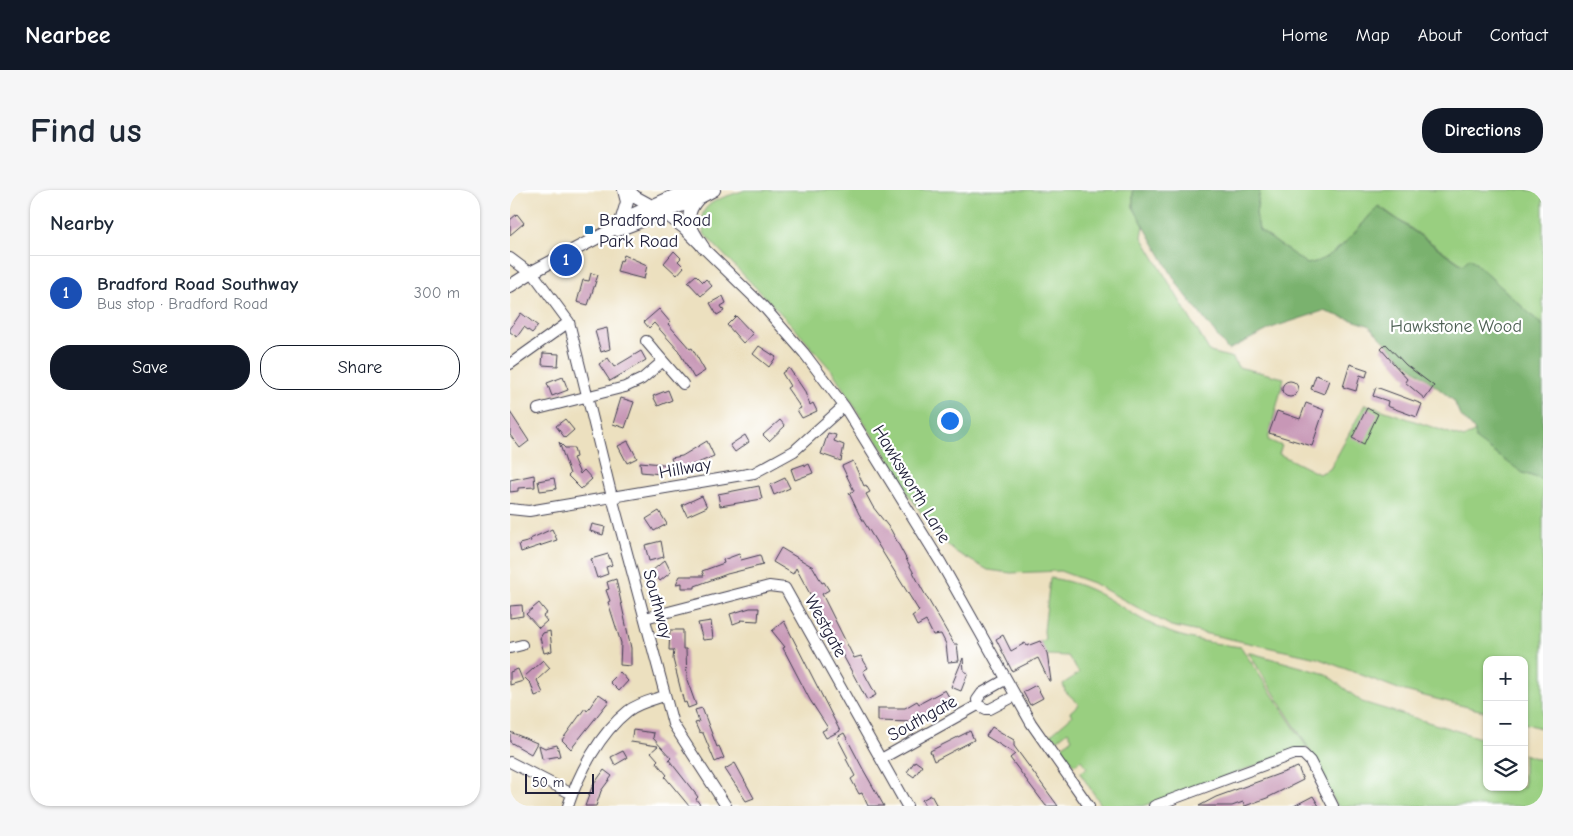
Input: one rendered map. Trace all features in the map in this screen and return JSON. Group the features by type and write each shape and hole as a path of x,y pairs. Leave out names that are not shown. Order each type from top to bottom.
{"main road":[{"path":"621,222 627,202 624,190"},
{"path":"628,190 639,200 658,210"},
{"path":"510,286 608,232 697,194 714,190"},
{"path":"697,194 691,206 688,220 689,226 704,247"},
{"path":"608,232 621,222 658,210"}],"street":[{"name":"Hawksworth Lane","path":"658,210 679,224 763,306 798,346 844,406 941,563 1005,680 1089,806"},
{"name":"Southway","path":"510,258 531,273 569,322 612,498 673,724 726,806"},
{"path":"510,364 569,322"},
{"path":"646,341 682,384"},
{"path":"538,409 636,382 663,361"},
{"name":"Hillway","path":"510,509 529,511 754,473 794,451 844,406"},
{"name":"Westgate","path":"645,618 769,586 785,588 907,806"},
{"path":"510,648 522,645"},
{"name":"Southgate","path":"978,705 977,700 982,693 1005,680"},
{"path":"568,806 572,794 595,751 627,712 636,706 664,696"},
{"name":"Southgate","path":"881,759 978,705 990,708 1015,696"},
{"path":"1154,806 1294,754 1303,754 1310,761 1333,806"},
{"path":"510,762 572,794"}],"green space":[{"path":"745,190 1133,190 1133,207 1144,225 1142,237 1210,352 1233,358 1238,367 1284,378 1268,440 1282,446 1279,454 1319,474 1330,469 1365,404 1464,438 1475,431 1523,473 1543,480 1543,729 1528,724 1528,656 1483,656 1483,711 1401,690 1317,658 1171,626 1093,583 1060,571 1011,573 988,570 954,551 934,531 904,488 884,450 869,430 833,372 791,324 705,235 702,215 718,199"},
{"name":"Hawkstone Wood","path":"1133,190 1260,190 1256,213 1259,230 1307,264 1328,256 1347,241 1378,206 1462,265 1470,258 1543,326 1543,480 1523,473 1476,440 1475,431 1460,415 1454,401 1403,360 1368,325 1323,311 1274,327 1228,350 1178,285 1133,207"},
{"path":"1260,190 1543,190 1543,326 1470,258 1463,265 1379,206 1338,249 1318,261 1307,264 1259,230 1256,213"},
{"path":"1050,578 1068,581 1097,592 1147,622 1170,633 1201,641 1241,647 1307,747 1143,806 1102,806 1080,773 1087,768 1081,760 1074,765 1060,747 1072,739 1068,731 1057,740 1051,734 1072,716 1070,712 1079,704 1065,691 1063,684 1079,673 1068,656 1047,655 1040,642 1045,639 1044,631"},
{"path":"1248,652 1326,674 1362,702 1483,739 1483,791 1528,791 1528,755 1543,761 1543,806 1337,806 1308,747"}],"building":[{"path":"517,214 524,223 510,235 510,220"},
{"path":"674,251 681,258 678,261 684,267 677,275 664,263"},
{"path":"624,255 647,265 644,279 617,272 620,260 622,261"},
{"path":"591,273 598,275 588,305 577,302 583,280 589,281"},
{"path":"696,275 703,282 706,279 712,286 701,296 688,282"},
{"path":"723,296 726,303 721,306 724,311 717,315 710,303"},
{"path":"659,309 670,322 668,324 690,349 692,348 705,371 694,378 678,350 654,323 649,328 644,322"},
{"path":"521,313 538,326 532,333 524,327 517,337 510,332 510,329"},
{"path":"736,316 753,334 743,343 727,325"},
{"path":"607,328 610,349 601,352 595,331"},
{"path":"1386,344 1406,365 1434,386 1425,399 1405,382 1407,379 1381,349"},
{"path":"759,346 776,357 769,367 753,354"},
{"path":"641,351 646,360 610,381 599,364 608,358 614,367"},
{"path":"543,353 559,354 558,366 542,365"},
{"path":"1350,364 1368,370 1366,377 1360,375 1356,391 1343,387"},
{"path":"789,368 804,390 810,405 813,403 817,411 802,418 797,410 801,408 787,388 790,386 782,373"},
{"path":"1316,375 1329,380 1324,394 1311,389"},
{"path":"563,377 568,390 552,396 547,383"},
{"path":"1290,381 1296,383 1298,389 1296,395 1290,397 1284,395 1282,389 1284,383"},
{"path":"1376,387 1422,404 1417,417 1387,406 1388,401 1373,396"},
{"path":"668,390 672,400 658,406 653,396"},
{"path":"621,398 634,402 625,428 613,424"},
{"path":"1306,403 1324,410 1312,446 1269,433 1277,411 1300,419"},
{"path":"1367,408 1378,414 1364,444 1352,438"},
{"path":"510,412 529,441 520,448 510,435"},
{"path":"565,419 574,430 565,438 556,426"},
{"path":"780,420 785,426 769,441 763,435"},
{"path":"828,433 836,435 834,441 844,445 841,461 821,454"},
{"path":"745,435 749,442 735,452 730,445"},
{"path":"628,441 637,458 627,463 618,446"},
{"path":"707,441 714,456 675,470 661,471 661,474 641,472 640,462 673,465 671,458 682,456"},
{"path":"559,442 565,448 574,448 576,457 573,458 580,474 584,470 592,479 581,489 568,476 570,474"},
{"path":"853,461 864,486 866,485 870,492 866,494 873,507 891,530 922,589 954,644 957,644 959,661 948,662 946,644 941,634 933,635 926,621 917,626 912,616 919,611 859,514 849,493 854,491 842,466"},
{"path":"805,464 805,466 809,464 813,473 795,480 791,469"},
{"path":"534,475 535,487 518,488 518,491 510,492 510,480"},
{"path":"554,478 556,489 540,491 538,481"},
{"path":"785,478 790,488 774,495 770,485"},
{"path":"759,486 762,499 720,506 718,494"},
{"path":"702,496 707,507 687,516 682,505"},
{"path":"659,511 667,524 654,531 646,519"},
{"path":"592,524 605,527 603,535 590,531"},
{"path":"552,529 557,540 521,552 519,544 531,541 530,539"},
{"path":"661,541 664,557 649,561 645,545"},
{"path":"781,548 813,567 822,583 824,582 829,590 822,594 854,658 861,656 868,668 863,671 876,695 867,700 796,568 793,574 773,562"},
{"path":"608,554 612,565 606,567 608,574 597,578 591,559"},
{"path":"739,554 741,560 760,555 763,565 727,574 695,586 695,588 682,588 682,583 676,584 680,576 704,576 702,571 724,563 723,560"},
{"path":"665,560 671,572 660,581 652,571"},
{"path":"616,579 631,648 631,666 620,665 621,643 608,602 610,601 606,590 609,589 607,582"},
{"path":"539,603 547,613 543,616 547,621 539,628 526,614"},
{"path":"522,605 523,616 510,618 510,606"},
{"path":"750,608 759,608 758,621 740,620 733,624 730,614"},
{"path":"711,621 713,639 703,640 698,623"},
{"path":"784,621 840,731 826,738 822,731 828,728 810,700 783,648 785,647 772,631"},
{"path":"670,630 683,630 683,649 686,649 687,680 696,705 688,708 686,702 684,703 673,659 674,650 669,650"},
{"path":"550,631 552,651 544,653 540,638 543,633"},
{"path":"1003,635 1011,651 1025,643 1027,646 1040,641 1047,653 1051,681 1049,681 1038,658 1012,671 996,639"},
{"path":"963,658 964,671 968,673 961,691 951,687"},
{"path":"543,660 550,668 537,680 543,693 535,696 531,684 524,677"},
{"path":"518,669 523,681 510,685 510,672"},
{"path":"620,672 628,681 619,691 610,682"},
{"path":"1036,685 1043,698 1030,705 1023,692"},
{"path":"945,690 950,699 912,722 878,721 878,708 905,708 917,701 919,704"},
{"path":"599,694 609,701 571,749 562,740 585,708 587,711"},
{"path":"702,708 717,747 719,746 724,758 715,762 703,733 699,732 695,723 699,722 695,710"},
{"path":"992,727 1014,740 1014,746 1058,806 1046,806 1010,758 1015,754 986,736"},
{"path":"633,730 654,733 653,738 671,758 669,760 698,797 696,799 701,806 689,806 665,777 667,775 656,762 658,760 651,752 658,746 631,742"},
{"path":"970,731 974,740 934,761 930,751"},
{"path":"510,732 537,743 531,754 510,742"},
{"path":"844,733 884,806 868,806 862,793 859,794 851,779 855,776 837,737"},
{"path":"539,745 545,748 557,745 560,756 542,759"},
{"path":"623,751 627,758 615,765 611,757"},
{"path":"915,761 922,766 914,777 907,772"},
{"path":"735,763 754,798 746,801 725,769"},
{"path":"1298,767 1303,780 1267,798 1245,806 1243,802 1232,806 1199,806 1216,797"},
{"path":"604,770 612,776 601,791 596,806 585,806 592,787"},
{"path":"931,795 937,806 925,806 922,800"},
{"path":"1313,796 1319,806 1294,806"}],"place":[{"name":"Bradford Road Park Road","path":"589,230"},
{"name":"Bradford Road Southway","path":"566,260"}]}
